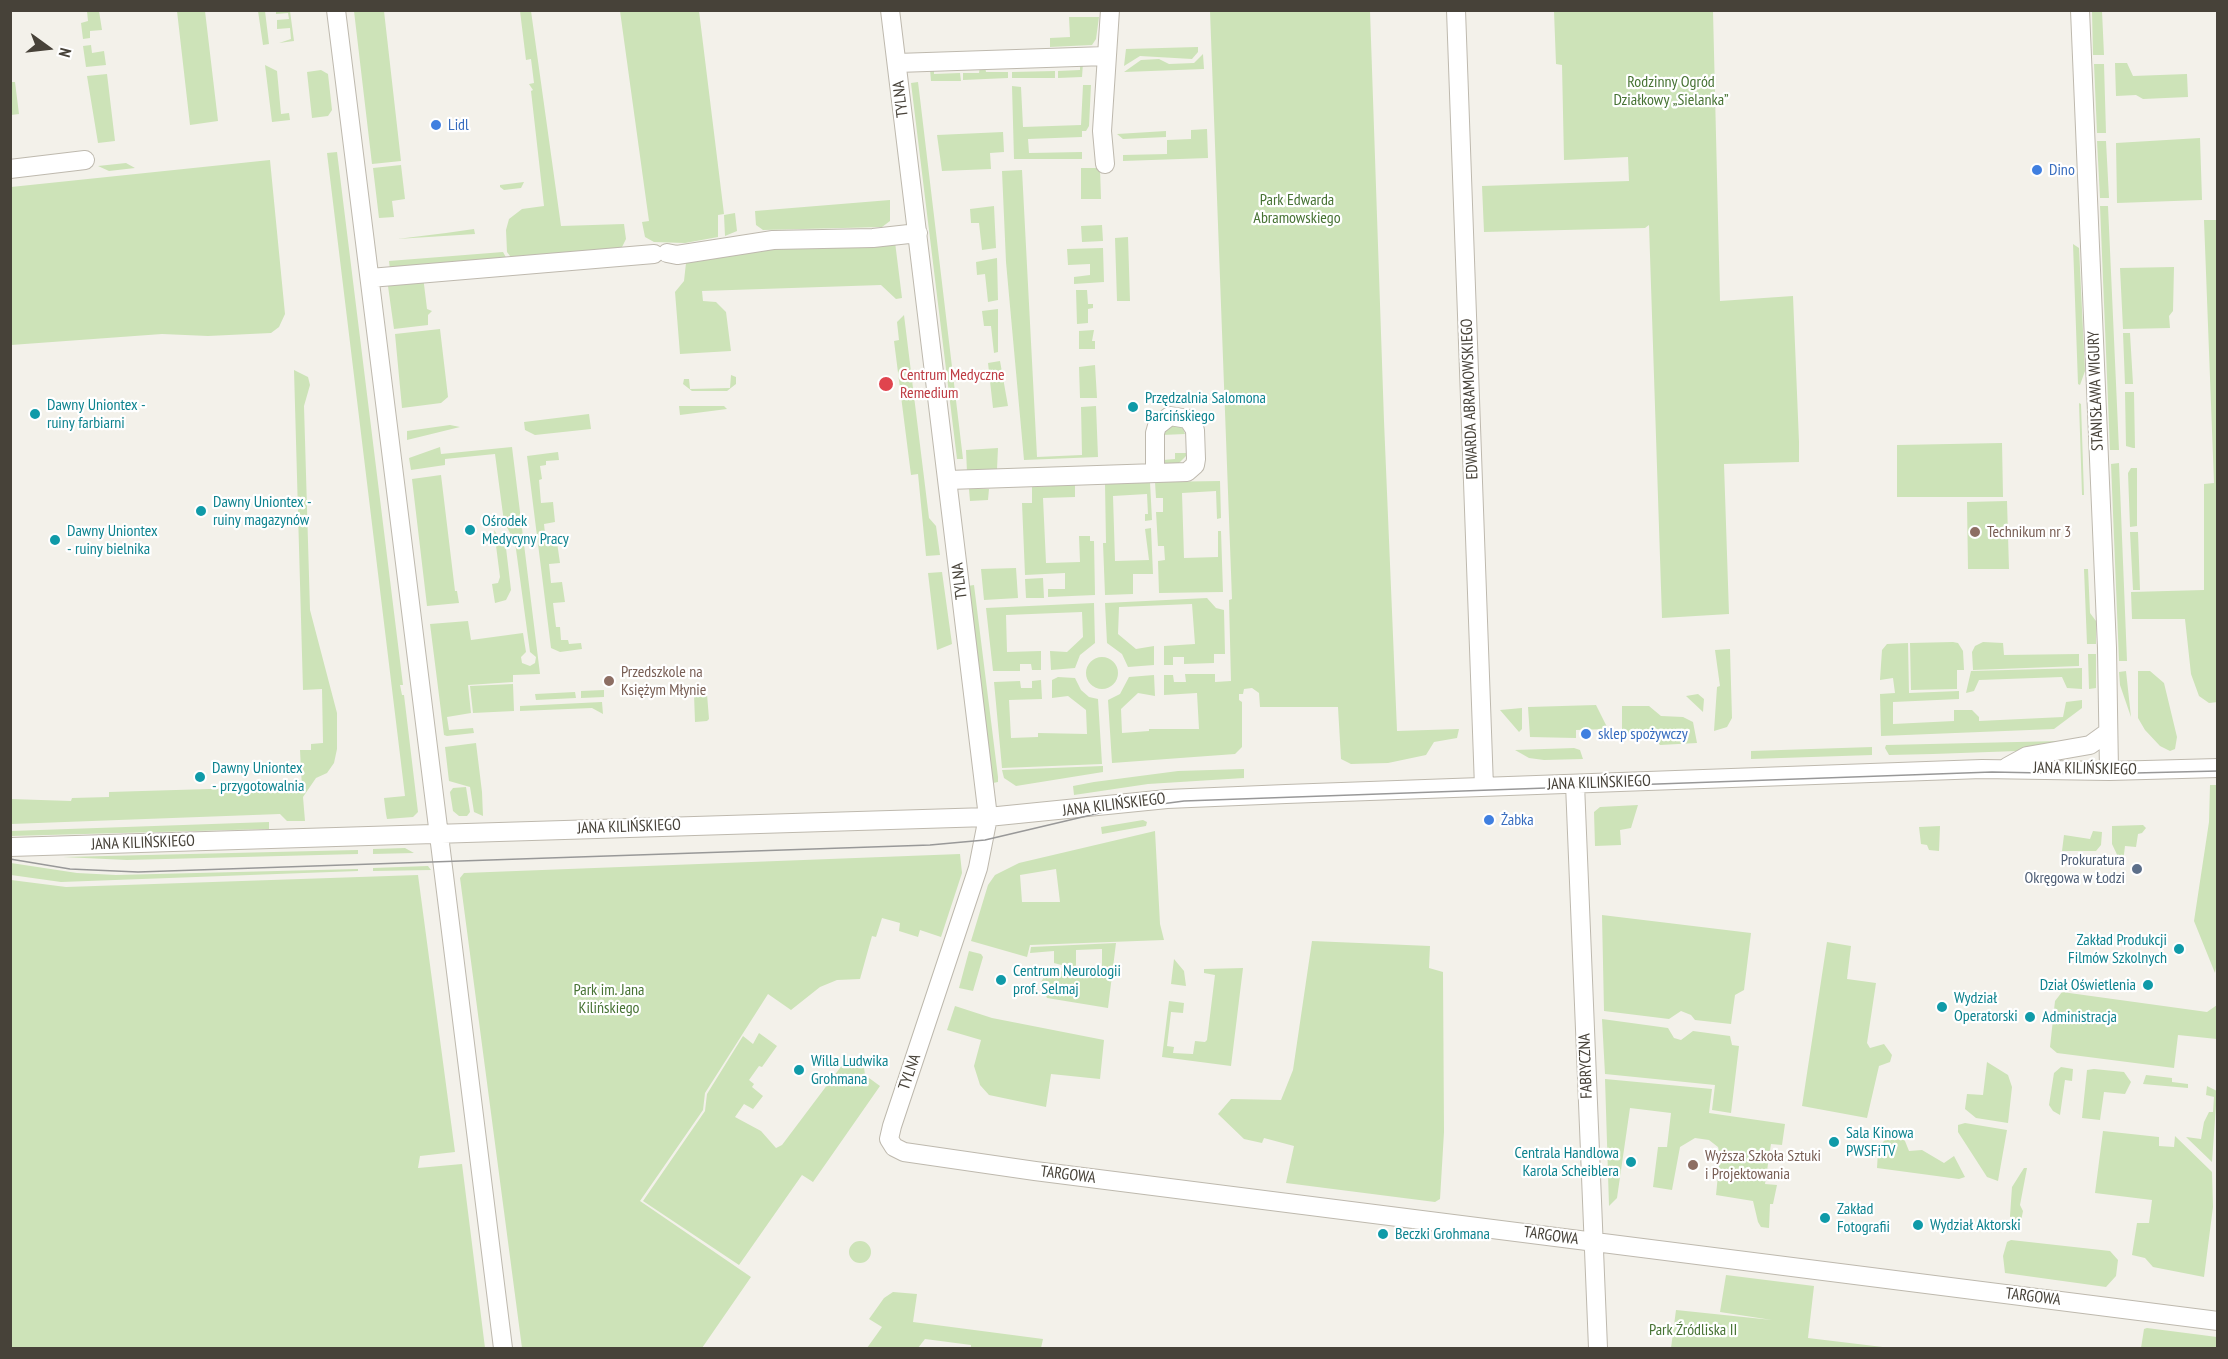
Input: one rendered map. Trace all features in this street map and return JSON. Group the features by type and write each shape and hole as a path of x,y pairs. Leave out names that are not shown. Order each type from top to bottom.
{"street":[{"path":"336,10 503,1348"},
{"name":"TYLNA","path":"890,10 988,817 978,868 890,1140"},
{"path":"1106,164 1102,131 1110,10"},
{"name":"EDWARDA ABRAMOWSKIEGO","path":"1456,10 1484,787"},
{"name":"STANISŁAWA WIGURY","path":"2080,10 2109,771"},
{"path":"897,63 1106,56"},
{"path":"10,169 85,160"},
{"path":"370,278 661,253 677,255 773,240 873,238 918,233"},
{"path":"948,480 1155,472"},
{"path":"2004,768 2027,756 2090,745 2108,732"},
{"name":"JANA KILIŃSKIEGO","path":"10,847 988,817 1184,797 2004,768 2109,771 2217,768"},
{"name":"FABRYCZNA","path":"1575,784 1598,1348"},
{"name":"TARGOWA","path":"890,1140 894,1147 904,1152 1035,1171 2217,1321"}],"green space":[{"path":"87,11 99,11 102,30 90,31 90,38 83,39 81,23 88,21"},
{"path":"177,11 205,11 218,121 190,125"},
{"path":"258,11 265,11 269,44 263,45"},
{"path":"276,11 290,11 294,41 279,43 291,39 290,28 277,29 277,20 289,19 288,13 276,14"},
{"path":"354,11 384,11 401,161 372,164"},
{"path":"520,11 531,11 561,226 624,224 626,239 621,249 513,260 507,252 506,230 509,219 522,209 544,206 531,91 533,90 529,84 534,83 531,59 526,60"},
{"path":"620,11 699,11 724,214 718,215 718,237 685,243 654,242 645,237 642,222 649,221"},
{"name":"Park Edwarda Abramowskiego","path":"1210,11 1370,11 1397,731 1459,729 1457,738 1434,742 1426,755 1388,763 1351,764 1341,759 1338,707 1260,707 1259,693 1252,688 1244,689 1243,694 1239,694 1239,700 1242,702 1242,747 1235,754 1112,763 1108,700 1120,694 1129,677 1154,675 1155,696 1138,693 1121,709 1122,733 1149,731 1149,729 1199,729 1197,693 1164,695 1164,675 1173,675 1174,682 1186,682 1185,674 1215,674 1215,682 1231,681 1229,600 1232,599"},
{"name":"Rodzinny Ogród Działkowy „Sielanka”","path":"1554,11 1713,11 1720,301 1793,296 1799,442 1799,462 1724,464 1729,614 1662,618 1649,225 1645,228 1484,232 1482,186 1629,181 1628,157 1564,160 1562,65 1556,64"},
{"path":"2092,11 2102,11 2104,55 2093,55"},
{"path":"1069,17 1099,17 1096,39 1092,45 1050,47 1050,38 1070,37"},
{"path":"91,45 92,53 104,51 106,65 86,67 83,46"},
{"path":"1198,47 1198,52 1192,59 1140,56 1124,66 1126,49"},
{"path":"1203,54 1204,69 1124,72 1141,60 1159,59 1169,64 1194,63"},
{"path":"1080,63 1083,63 1082,77 1058,78 1058,71 1080,70"},
{"path":"2115,63 2127,63 2133,76 2187,74 2188,97 2143,99 2136,95 2116,96"},
{"path":"2094,64 2104,64 2106,133 2097,133"},
{"path":"265,65 277,71 281,114 289,113 290,120 272,122"},
{"path":"980,66 985,66 986,72 1008,72 1008,78 963,80 963,73 979,73"},
{"path":"930,69 934,69 934,74 960,73 961,81 931,81"},
{"path":"321,70 328,74 332,110 328,116 312,118 307,72"},
{"path":"1055,71 1055,78 1012,78 1012,72"},
{"path":"107,74 115,141 98,143 87,76"},
{"path":"11,82 15,82 19,114 11,115"},
{"path":"918,82 963,459 957,459 911,83"},
{"path":"1083,85 1091,85 1089,126 1086,131 1082,131 1082,137 1028,139 1029,153 1082,152 1082,159 1014,159 1012,86 1021,87 1023,127 1081,125"},
{"path":"1207,129 1208,158 1123,161 1123,155 1167,154 1167,140 1191,139 1191,130"},
{"path":"1166,131 1166,137 1123,139 1117,134"},
{"path":"1003,132 1004,152 990,153 991,169 942,171 937,135"},
{"path":"2200,138 2202,200 2117,203 2116,143"},
{"path":"2097,141 2106,141 2109,198 2100,198"},
{"path":"337,152 403,685 400,685 402,695 404,695 418,812 413,817 387,819 384,798 405,796 327,153"},
{"path":"270,160 285,314 279,327 271,333 208,336 162,334 11,345 11,187"},
{"path":"126,163 135,168 109,171 98,166"},
{"path":"401,165 405,199 392,201 394,217 379,218 373,168"},
{"path":"1081,168 1100,168 1101,199 1081,199"},
{"path":"1022,170 1037,457 1082,455 1081,407 1096,406 1098,457 1024,460 1006,262 1002,171"},
{"path":"524,182 521,188 504,190 500,187 500,185"},
{"path":"890,200 890,221 882,227 763,230 756,225 755,211"},
{"path":"994,206 996,248 982,250 979,223 971,223 970,209"},
{"path":"2100,206 2108,206 2119,450 2110,450"},
{"path":"735,213 737,231 725,236 724,215"},
{"path":"2204,220 2218,220 2218,702 2209,703 2199,696 2191,674 2185,619 2132,619 2131,592 2204,590 2204,484 2214,483"},
{"path":"1102,225 1103,241 1082,242 1081,226"},
{"path":"474,229 475,234 397,239 446,233"},
{"path":"1128,237 1130,301 1117,301 1115,238"},
{"path":"895,242 902,298 896,299 881,285 702,291 703,301 716,302 726,312 731,351 680,354 675,292 684,281 686,263 761,249"},
{"path":"2073,244 2079,248 2085,371 2080,385 2078,384"},
{"path":"1103,248 1104,282 1074,284 1074,277 1090,275 1090,264 1068,265 1067,249"},
{"path":"503,252 508,261 390,270 389,261"},
{"path":"997,258 998,300 988,302 985,274 977,275 976,262"},
{"path":"2174,267 2173,311 2169,316 2170,328 2123,329 2120,268"},
{"path":"423,276 427,309 432,311 428,315 428,325 394,329 387,279"},
{"path":"1076,290 1087,290 1088,304 1093,304 1093,308 1088,309 1088,323 1077,324"},
{"path":"998,309 998,352 994,353 991,326 984,326 982,311"},
{"path":"904,315 929,518 936,526 940,555 926,556 918,474 911,475 894,341 899,340 897,322"},
{"path":"440,329 448,397 441,403 402,408 395,334"},
{"path":"1094,330 1092,341 1095,341 1095,349 1079,349 1079,331"},
{"path":"2123,333 2130,333 2133,384 2125,384"},
{"path":"1000,361 1008,406 993,408 988,363"},
{"path":"1095,365 1097,398 1080,398 1079,367"},
{"path":"294,370 308,377 310,385 304,406 310,610 337,713 337,749 334,763 327,773 316,778 303,797 305,821 287,821 280,814 11,824 11,799 71,801 72,798 109,797 109,792 276,787 276,790 302,789 300,750 311,750 311,744 323,743 322,689 303,690"},
{"path":"731,375 736,377 736,384 727,391 692,391 683,384 684,379 689,379 690,389 730,388"},
{"path":"2125,392 2134,392 2135,448 2126,446"},
{"path":"2079,403 2081,404 2084,495 2082,495"},
{"path":"679,406 724,406 727,409 680,415"},
{"path":"589,414 591,429 535,435 525,430 524,422"},
{"path":"1169,424 1182,426 1185,434 1162,435"},
{"path":"450,425 460,427 407,440 407,431"},
{"path":"2002,443 2003,497 1897,497 1897,445"},
{"path":"440,447 441,454 512,447 540,674 513,675 513,682 468,685 471,713 447,717 449,730 473,728 474,733 447,736 444,735 430,624 468,621 471,640 523,633 526,652 521,657 522,663 530,666 535,663 536,657 530,652 515,542 504,522 495,454 445,459 445,465 411,470 409,458"},
{"path":"998,448 997,469 967,472 966,450"},
{"path":"558,452 559,460 546,461 546,465 540,466 542,479 539,480 541,503 553,502 555,522 544,524 546,543 557,542 560,563 549,564 551,583 562,582 565,602 553,603 556,627 560,627 561,640 568,640 569,644 581,643 582,649 560,652 551,648 527,456"},
{"path":"1175,453 1186,453 1186,456 1179,463 1164,464 1163,460 1175,459"},
{"path":"2119,463 2127,661 2119,661 2111,464"},
{"path":"2131,468 2137,468 2137,526 2130,527 2128,473"},
{"path":"441,475 455,591 457,591 459,603 427,606 412,479"},
{"path":"1220,481 1221,518 1217,519 1216,491 1182,493 1184,558 1218,557 1218,531 1221,531 1223,592 1159,593 1158,561 1165,560 1164,546 1158,546 1156,512 1163,512 1163,498 1156,498 1155,482"},
{"path":"1150,482 1152,520 1145,521 1145,514 1148,514 1147,494 1113,496 1115,561 1149,560 1145,529 1151,528 1153,574 1133,574 1133,594 1105,595 1103,543 1106,543 1105,484"},
{"path":"1075,485 1075,497 1043,498 1046,563 1080,562 1079,536 1090,536 1090,541 1094,541 1095,595 1048,597 1048,589 1065,589 1065,573 1025,575 1022,503 1032,503 1032,487"},
{"path":"969,489 989,489 988,500 970,501"},
{"path":"2007,501 2009,569 1968,569 1967,502"},
{"path":"494,530 506,548 511,590 506,600 495,603 492,584 498,583 500,577"},
{"path":"2130,532 2138,532 2140,590 2133,590"},
{"path":"1016,568 1018,598 984,600 981,569"},
{"path":"2084,569 2088,569 2090,613 2096,621 2096,644 2087,644"},
{"path":"942,572 952,644 937,650 928,573"},
{"path":"1043,578 1044,598 1026,598 1025,579"},
{"path":"974,585 998,777 998,782 993,783 967,586"},
{"path":"1207,598 1216,608 1224,610 1225,654 1214,654 1214,663 1184,664 1184,657 1173,657 1173,665 1164,665 1164,646 1195,644 1192,604 1119,607 1118,634 1136,649 1154,646 1154,665 1128,667 1122,654 1107,643 1105,603"},
{"path":"1094,603 1095,643 1080,655 1075,668 1051,670 1050,651 1067,652 1083,637 1082,612 1006,615 1007,652 1041,651 1041,670 1032,670 1031,664 1020,664 1020,671 993,671 986,608"},
{"path":"1983,642 2003,643 2004,655 2079,654 2079,666 1973,670 1972,652 1975,646"},
{"path":"1908,643 1909,693 1959,691 1959,699 1893,702 1893,724 1954,721 1954,710 1972,710 1979,717 1979,721 2063,717 2066,702 2082,700 2082,708 2054,729 1881,736 1880,694 1895,693 1893,678 1880,680 1882,650 1887,644"},
{"path":"1910,643 1958,643 1963,651 1964,670 1957,670 1957,689 1911,690"},
{"path":"1730,649 1732,718 1727,727 1714,731 1717,687 1720,686 1715,650"},
{"path":"2088,654 2096,654 2096,688 2089,689"},
{"path":"1102,657 1113,662 1118,673 1113,684 1102,689 1091,684 1086,673 1091,662"},
{"path":"2082,668 2082,689 2067,688 2062,677 1979,680 1974,691 1966,693 1971,671"},
{"path":"2126,671 2131,717 2120,685 2119,672"},
{"path":"2138,671 2150,671 2164,683 2177,737 2175,749 2170,751 2160,746 2145,730 2138,718"},
{"path":"1058,677 1075,678 1081,690 1089,697 1098,699 1102,764 1002,768 994,682 1020,681 1021,688 1032,688 1032,681 1041,680 1042,699 1009,700 1011,738 1038,737 1038,733 1087,734 1086,710 1068,696 1052,698 1052,680"},
{"path":"513,684 514,711 473,713 470,686"},
{"path":"604,690 604,697 581,698 581,691"},
{"path":"575,692 576,698 536,700 535,694"},
{"path":"694,694 707,694 709,719 707,721 695,722"},
{"path":"1698,694 1704,699 1703,712 1686,696"},
{"path":"602,702 603,714 592,708 520,711 520,706"},
{"path":"1596,705 1608,729 1576,730 1576,738 1530,737 1528,707"},
{"path":"1622,706 1649,706 1661,716 1683,717 1693,722 1697,743 1660,745 1652,736 1641,733 1622,734"},
{"path":"1522,708 1522,729 1519,732 1500,710"},
{"path":"2061,741 2071,743 2017,751 1933,754 1889,755 1885,748 1886,745"},
{"path":"476,743 483,816 474,812 470,787 449,781 445,747"},
{"path":"1872,747 1872,755 1751,759 1751,751"},
{"path":"1574,748 1580,750 1583,759 1544,760 1529,758 1515,750"},
{"path":"1103,766 1103,772 1016,786 1004,778 1002,770"},
{"path":"1244,769 1244,778 1148,784 1074,795 1073,786 1094,782 1178,771"},
{"path":"2210,785 2218,785 2218,956 2215,973 2194,921 2209,822"},
{"path":"466,787 470,812 467,816 459,816 453,811 450,792 453,788"},
{"path":"1638,805 1631,828 1620,830 1621,845 1595,846 1594,812 1600,807"},
{"path":"1143,820 1147,822 1146,826 1102,834 1101,827"},
{"path":"269,822 269,829 11,836 11,831"},
{"path":"2143,825 2146,828 2138,834 2136,847 2125,846 2123,862 2120,861 2112,844 2112,826"},
{"path":"1940,826 1939,851 1929,850 1927,845 1921,844 1919,827"},
{"path":"1155,831 1160,924 1164,940 1030,945 1027,957 971,941 988,885 995,875 1019,863","holes":["1056,869 1060,902 1022,902 1020,875"]},
{"path":"2093,831 2102,832 2101,845 2096,851 2062,851 2064,835 2090,839"},
{"path":"405,848 414,853 373,854 373,849"},
{"path":"358,850 358,854 127,860 63,857"},
{"name":"Park im. Jana Kilińskiego","path":"960,854 962,873 941,937 920,930 918,937 899,931 900,923 882,918 876,937 872,936 860,979 837,980 820,987 791,1010 768,994 705,1093 703,1110 640,1201 751,1277 702,1348 522,1348 460,878 464,873"},
{"path":"11,863 77,873 116,875 358,869 358,871 61,882 11,875"},
{"path":"428,866 431,870 373,871 373,868"},
{"path":"418,875 455,1152 420,1156 418,1168 462,1164 485,1348 11,1348 11,880 66,887"},
{"path":"1602,915 1751,933 1744,990 1735,995 1731,1024 1695,1020 1691,1015 1681,1011 1669,1019 1604,1011"},
{"path":"1312,941 1430,946 1429,968 1443,972 1444,1132 1440,1199 1435,1202 1286,1183 1294,1146 1264,1138 1262,1143 1244,1139 1218,1114 1231,1099 1281,1100 1293,1070"},
{"path":"1827,942 1851,946 1847,979 1876,983 1867,1043 1870,1048 1884,1044 1892,1055 1890,1062 1879,1066 1867,1118 1802,1106"},
{"path":"1116,943 1108,1008 1047,998 1041,982 1049,969 1077,974 1077,978 1102,977 1102,949 1076,950 1076,969 1054,963 1054,951 1030,953 1031,947"},
{"path":"969,951 981,954 983,957 973,991 959,988"},
{"path":"1174,959 1184,971 1186,986 1171,984"},
{"path":"1243,968 1231,1066 1162,1057 1169,1001 1184,1003 1183,1013 1171,1012 1167,1046 1174,1047 1173,1053 1193,1054 1195,1041 1205,1042 1207,1040 1215,975 1204,973 1204,969"},
{"path":"2062,992 2207,1012 2217,1005 2217,1039 2178,1035 2174,1068 2057,1053 2050,1047 2055,1001"},
{"path":"955,1006 992,1018 1104,1040 1100,1079 1051,1074 1046,1107 989,1095 980,1085 974,1066 981,1040 947,1030"},
{"path":"1602,1019 1668,1028 1674,1038 1681,1040 1693,1031 1730,1036 1732,1045 1739,1046 1731,1113 1712,1110 1715,1085 1605,1074"},
{"path":"759,1033 777,1046 749,1080 754,1084 752,1087 763,1096 753,1109 744,1104 735,1117 761,1131 776,1148 782,1145 849,1056 864,1067 865,1075 880,1086 813,1182 802,1175 739,1265 643,1201 705,1111 707,1094 743,1036 753,1044"},
{"path":"1987,1062 2008,1075 2012,1087 2008,1123 1976,1118 1965,1109 1967,1094 1983,1095"},
{"path":"2061,1067 2073,1069 2072,1081 2065,1080 2060,1115 2049,1105 2054,1073"},
{"path":"2087,1070 2124,1072 2131,1082 2125,1094 2104,1092 2100,1120 2082,1118"},
{"path":"2146,1075 2172,1078 2172,1082 2188,1084 2188,1088 2143,1084"},
{"path":"1605,1079 1712,1089 1709,1113 1785,1124 1782,1145 1771,1144 1765,1184 1777,1185 1773,1204 1770,1204 1769,1228 1761,1227 1758,1222 1753,1201 1716,1195 1720,1155 1718,1147 1709,1140 1695,1138 1680,1147 1672,1190 1653,1187 1658,1147 1667,1147 1671,1113 1630,1108 1617,1198 1609,1206"},
{"path":"2207,1086 2217,1091 2212,1162 2186,1137 2201,1139 2204,1122 2209,1112 2213,1112 2214,1097 2206,1095"},
{"path":"1965,1123 2007,1130 1998,1181 1987,1177 1958,1132 1958,1125"},
{"path":"1901,1131 1909,1151 1922,1150 1944,1163 1954,1156 1965,1177 1959,1179 1877,1168 1878,1152 1883,1142 1892,1134"},
{"path":"2103,1131 2159,1137 2159,1146 2174,1147 2175,1136 2212,1172 2213,1207 2204,1277 2153,1267 2145,1258 2132,1255 2137,1223 2149,1223 2152,1200 2095,1193"},
{"path":"2024,1168 2027,1168 2020,1205 2023,1211 2021,1221 2012,1222 2010,1216 2012,1187"},
{"path":"2011,1240 2110,1251 2118,1260 2116,1276 2106,1287 2005,1273 2003,1256 2007,1242"},
{"path":"860,1241 868,1244 871,1252 868,1260 860,1263 852,1260 849,1252 852,1244"},
{"name":"Park Źródliska II","path":"1726,1275 1814,1286 1808,1338 1891,1348 1671,1348 1676,1310 1772,1320 1720,1312"},
{"path":"893,1292 917,1294 913,1322 1043,1339 1041,1348 971,1348 971,1345 925,1339 918,1348 867,1348 882,1327 869,1319 884,1298"},
{"path":"2144,1329 2217,1337 2217,1348 2141,1348"}],"tram line":[{"path":"10,859 70,869 138,872 930,845 985,840 1108,811 1184,801 1992,772 2094,774 2218,771"}],"place":[{"name":"Lidl","path":"436,125"},
{"name":"Dino","path":"2037,170"},
{"name":"Centrum Medyczne Remedium","path":"886,384"},
{"name":"Przędzalnia Salomona Barcińskiego","path":"1133,407"},
{"name":"Dawny Uniontex - ruiny farbiarni","path":"35,414"},
{"name":"Dawny Uniontex - ruiny magazynów","path":"201,511"},
{"name":"Ośrodek Medycyny Pracy","path":"470,530"},
{"name":"Technikum nr 3","path":"1975,532"},
{"name":"Dawny Uniontex - ruiny bielnika","path":"55,540"},
{"name":"Przedszkole na Księżym Młynie","path":"609,681"},
{"name":"sklep spożywczy","path":"1586,734"},
{"name":"Dawny Uniontex - przygotowalnia","path":"200,777"},
{"name":"Żabka","path":"1489,820"},
{"name":"Prokuratura Okręgowa w Łodzi","path":"2137,869"},
{"name":"Zakład Produkcji Filmów Szkolnych","path":"2179,949"},
{"name":"Centrum Neurologii prof. Selmaj","path":"1001,980"},
{"name":"Dział Oświetlenia","path":"2148,985"},
{"name":"Wydział Operatorski","path":"1942,1007"},
{"name":"Administracja","path":"2030,1017"},
{"name":"Willa Ludwika Grohmana","path":"799,1070"},
{"name":"Sala Kinowa PWSFiTV","path":"1834,1142"},
{"name":"Centrala Handlowa Karola Scheiblera","path":"1631,1162"},
{"name":"Wyższa Szkoła Sztuki i Projektowania","path":"1693,1165"},
{"name":"Zakład Fotografii","path":"1825,1218"},
{"name":"Wydział Aktorski","path":"1918,1225"},
{"name":"Beczki Grohmana","path":"1383,1234"}]}
